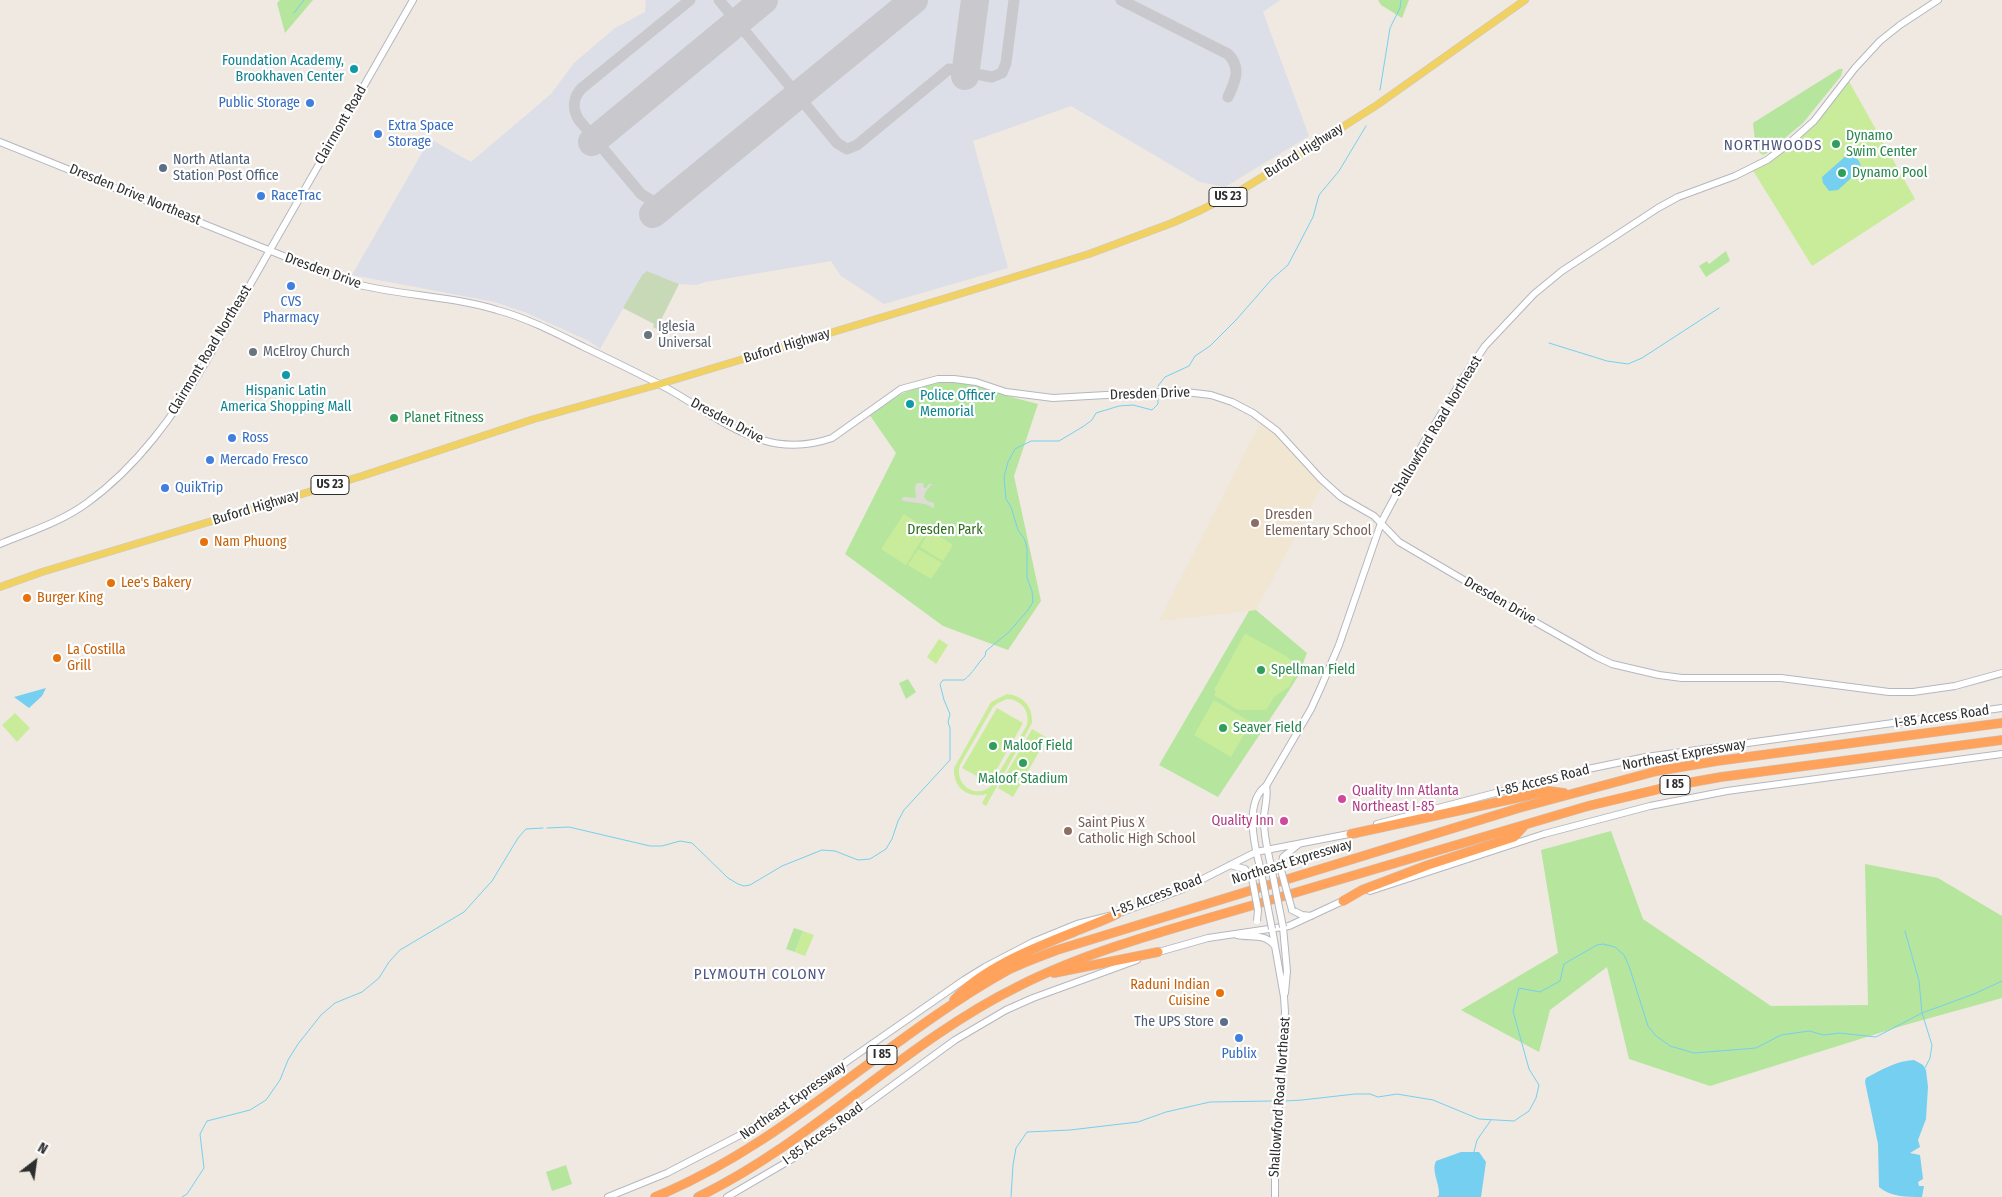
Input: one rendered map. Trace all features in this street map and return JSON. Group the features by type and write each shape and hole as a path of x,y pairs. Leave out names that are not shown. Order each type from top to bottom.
{"highway":[{"name":"Northeast Expressway","path":"656,1197 682,1186 744,1153 947,1008 1010,970 1057,950 1567,794 1657,771 2002,723"},
{"name":"Northeast Expressway","path":"698,1197 756,1166 953,1023 996,998 1044,974 1083,958 1184,926 1588,806 1676,785 1721,777 2002,740"},
{"path":"1351,834 1549,791 1567,794"},
{"path":"1343,901 1362,890 1428,865 1514,837 1525,825"},
{"path":"947,1008 962,990 1016,957 1117,914"},
{"path":"1044,974 1074,970 1158,952"}],"main road":[{"name":"Buford Highway","path":"0,587 42,572 362,476 534,419 660,384 1089,254 1201,210 1243,189 1375,106 1525,0"}],"street":[{"name":"Clairmont Road","path":"268,251 413,0"},
{"name":"Shallowford Road Northeast","path":"1284,997 1256,852 1253,825 1257,798 1311,709 1321,687 1339,645 1380,523 1424,442 1462,378 1485,346 1534,294 1562,271 1678,197 1735,176 1767,160 1814,121 1855,68 1880,41 1900,25 1938,0"},
{"name":"Dresden Drive Northeast","path":"0,142 190,217 268,251"},
{"name":"Dresden Drive","path":"268,251 340,280 364,287 460,301 497,310 542,326 660,384 748,436 770,444 794,446 819,444 832,438 901,389 942,378 976,382 1006,392 1036,398 1177,391 1211,395 1232,402 1264,420 1277,431 1321,479 1335,491 1374,516 1399,542 1597,657 1634,670 1659,676 1696,679 1781,678 1889,692 1913,692 1955,686 2002,673"},
{"name":"Clairmont Road Northeast","path":"0,544 49,524 77,509 108,486 128,466 162,428 184,398 268,251"},
{"name":"I-85 Access Road","path":"608,1197 667,1174 772,1116 943,994 1005,955 1077,924 1117,914 1183,889 1256,852 1351,834 1363,828 1456,802 1621,762 2002,708"},
{"name":"I-85 Access Road","path":"727,1197 792,1158 955,1040 983,1023 1033,998 1158,952 1208,938 1272,929 1297,923 1343,901 1538,836 1650,806 1727,791 2002,754"},
{"name":"Shallowford Road Northeast","path":"1266,786 1268,792 1265,801 1264,823 1267,849 1283,927 1287,971 1284,997 1285,1027 1274,1162 1275,1197"},
{"path":"1300,843 1283,858 1281,870 1292,910 1302,915 1312,916"},
{"path":"1230,865 1245,869 1252,878 1258,910 1257,921 1245,932"},
{"path":"1234,934 1262,937 1274,945"}],"shaded area":[{"path":"646,0 1280,0 1263,12 1309,136 1225,187 1200,182 1071,106 973,141 1008,268 884,304 841,276 831,261 696,285 679,284 647,271 642,275 600,349 589,341 527,313 495,302 352,275 430,139 471,162 551,94 574,63 615,28 645,12"},
{"name":"Dresden Elementary School","path":"1261,421 1322,486 1256,610 1159,621"},
{"path":"917,483 923,483 924,488 932,484 924,497 927,501 934,503 934,508 901,499 904,497 916,498 915,487"}],"green space":[{"path":"280,0 313,0 285,33 277,3"},
{"path":"1378,0 1409,0 1402,18 1381,5"},
{"path":"1839,69 1843,69 1841,76 1803,123 1767,153 1763,155 1760,153 1755,141 1753,123"},
{"path":"1846,76 1915,199 1812,266 1752,169 1783,147 1817,116"},
{"path":"1726,251 1730,261 1706,277 1699,266 1707,261 1709,264"},
{"path":"647,271 679,284 661,320 663,321 659,330 653,327 654,324 623,308 642,275"},
{"name":"Dresden Park","path":"944,381 976,385 1038,404 1014,476 1041,601 1008,650 943,626 845,554 896,453 869,414 904,393"},
{"path":"904,514 928,530 906,565 881,549"},
{"path":"930,530 953,545 943,561 920,547"},
{"path":"918,549 942,563 931,579 908,565"},
{"path":"1256,610 1307,653 1298,676 1290,689 1218,797 1159,765 1249,611"},
{"name":"Spellman Field","path":"1246,634 1286,656 1299,667 1289,687 1275,696 1266,710 1238,710 1214,695 1216,691 1214,690"},
{"path":"939,639 948,645 936,664 927,657"},
{"path":"908,679 916,692 906,699 899,683"},
{"path":"1007,694 1018,697 1029,707 1032,723 986,806 982,803 987,794 974,795 963,790 956,781 954,768 991,702","holes":["1007,699 1024,707 1028,720 1027,725 991,786 985,790 973,791 963,784 959,772 960,765 993,707"]},
{"name":"Seaver Field","path":"1214,700 1251,722 1231,757 1194,735"},
{"name":"Maloof Field","path":"997,708 1023,723 989,783 962,768"},
{"path":"15,713 30,728 17,742 2,725"},
{"name":"Maloof Stadium","path":"1032,729 1047,738 1013,797 998,788"},
{"path":"1611,831 1643,919 1771,1006 1868,1005 1865,864 1938,878 2002,916 2002,998 1905,1025 1710,1086 1629,1059 1607,967 1550,1010 1539,1052 1461,1010 1558,953 1541,850"},
{"path":"794,928 803,931 795,952 786,949"},
{"path":"803,931 814,935 805,956 795,952"},
{"path":"566,1165 572,1184 552,1191 546,1172"}],"water":[{"name":"Dynamo Pool","path":"1848,154 1857,159 1861,169 1838,190 1829,191 1823,183 1822,177"},
{"path":"46,688 42,696 29,708 14,697"},
{"path":"1914,1060 1923,1065 1926,1070 1928,1087 1926,1119 1918,1140 1920,1147 1910,1153 1920,1155 1923,1179 1918,1182 1919,1186 1924,1186 1922,1197 1893,1195 1879,1187 1878,1144 1865,1082 1866,1078 1889,1066"},
{"path":"1461,1152 1479,1152 1486,1162 1481,1197 1437,1197 1439,1191 1434,1169 1436,1161"}],"waterway":[{"path":"294,13 304,0"},
{"path":"1380,90 1390,28 1400,8 1401,0"},
{"path":"1158,386 1165,377 1189,366 1195,356 1210,346 1272,279 1288,265 1313,217 1319,195 1339,171 1366,126"},
{"path":"1549,343 1607,361 1628,364 1642,358 1719,308"},
{"path":"547,828 569,827 650,846 662,846 680,841 692,843 728,878 744,886 750,885 782,866 822,850 835,851 858,860 870,859 886,849 904,810 950,760 950,728 948,722 950,714 940,684 943,680 964,680 985,656 986,651 1009,632 1033,602 1032,591 1027,578 1027,549 1025,540 1018,530 1011,507 1006,499 1004,477 1008,462 1015,449 1031,441 1059,441 1092,420 1096,413 1119,406 1133,405 1152,410 1158,404 1158,399"},
{"path":"182,1197 187,1194 204,1168 200,1134 207,1121 250,1110 266,1100 280,1080 288,1060 298,1044 321,1015 335,1003 362,992 379,978 389,962 400,950 464,912 492,881 518,838 526,829 543,828"},
{"path":"1905,931 1919,981 1922,1013 1932,1045 1930,1058 1925,1068"},
{"path":"1285,1101 1355,1094 1370,1094 1378,1097 1397,1094 1433,1100 1479,1119 1514,1121 1529,1111 1536,1098 1539,1085 1529,1069 1513,1011 1519,988 1540,992 1560,981 1564,964 1597,945 1603,944 1615,947 1624,955 1648,1026 1655,1035 1670,1046 1694,1053 1756,1048 1781,1035 1809,1031 1824,1035 1839,1033 1876,1037 1922,1013 1974,994 2002,981"},
{"path":"1011,1197 1016,1148 1027,1132 1070,1130 1138,1122 1166,1112 1210,1102 1273,1101"},
{"path":"1474,1152 1477,1140 1491,1120"}],"taxiway":[{"path":"654,202 641,194 579,120 575,112 574,103 582,88 690,0"},
{"path":"719,0 837,143 847,149 857,145 949,69 992,77 1002,73 1006,63 1014,0"},
{"path":"1121,0 1228,54 1236,70 1235,80 1228,97"}],"runway":[{"path":"592,142 764,0"},
{"path":"653,214 914,0"},
{"path":"965,76 975,0"}],"place":[{"name":"Foundation Academy, Brookhaven Center","path":"354,69"},
{"name":"Public Storage","path":"310,103"},
{"name":"Extra Space Storage","path":"378,134"},
{"name":"Dynamo Swim Center","path":"1836,144"},
{"name":"North Atlanta Station Post Office","path":"163,168"},
{"name":"Dynamo Pool","path":"1842,173"},
{"name":"RaceTrac","path":"261,196"},
{"name":"CVS Pharmacy","path":"291,286"},
{"name":"Iglesia Universal","path":"648,335"},
{"name":"McElroy Church","path":"253,352"},
{"name":"Hispanic Latin America Shopping Mall","path":"286,375"},
{"name":"Police Officer Memorial","path":"910,404"},
{"name":"Planet Fitness","path":"394,418"},
{"name":"Ross","path":"232,438"},
{"name":"Mercado Fresco","path":"210,460"},
{"name":"QuikTrip","path":"165,488"},
{"name":"Dresden Elementary School","path":"1255,523"},
{"name":"Nam Phuong","path":"204,542"},
{"name":"Lee's Bakery","path":"111,583"},
{"name":"Burger King","path":"27,598"},
{"name":"La Costilla Grill","path":"57,658"},
{"name":"Spellman Field","path":"1261,670"},
{"name":"Seaver Field","path":"1223,728"},
{"name":"Maloof Field","path":"993,746"},
{"name":"Maloof Stadium","path":"1023,763"},
{"name":"Quality Inn Atlanta Northeast I-85","path":"1342,799"},
{"name":"Quality Inn","path":"1284,821"},
{"name":"Saint Pius X Catholic High School","path":"1068,831"},
{"name":"Raduni Indian Cuisine","path":"1220,993"},
{"name":"The UPS Store","path":"1224,1022"},
{"name":"Publix","path":"1239,1038"}],"district":[{"name":"NORTHWOODS","path":"1773,146"},
{"name":"PLYMOUTH COLONY","path":"760,975"}]}
